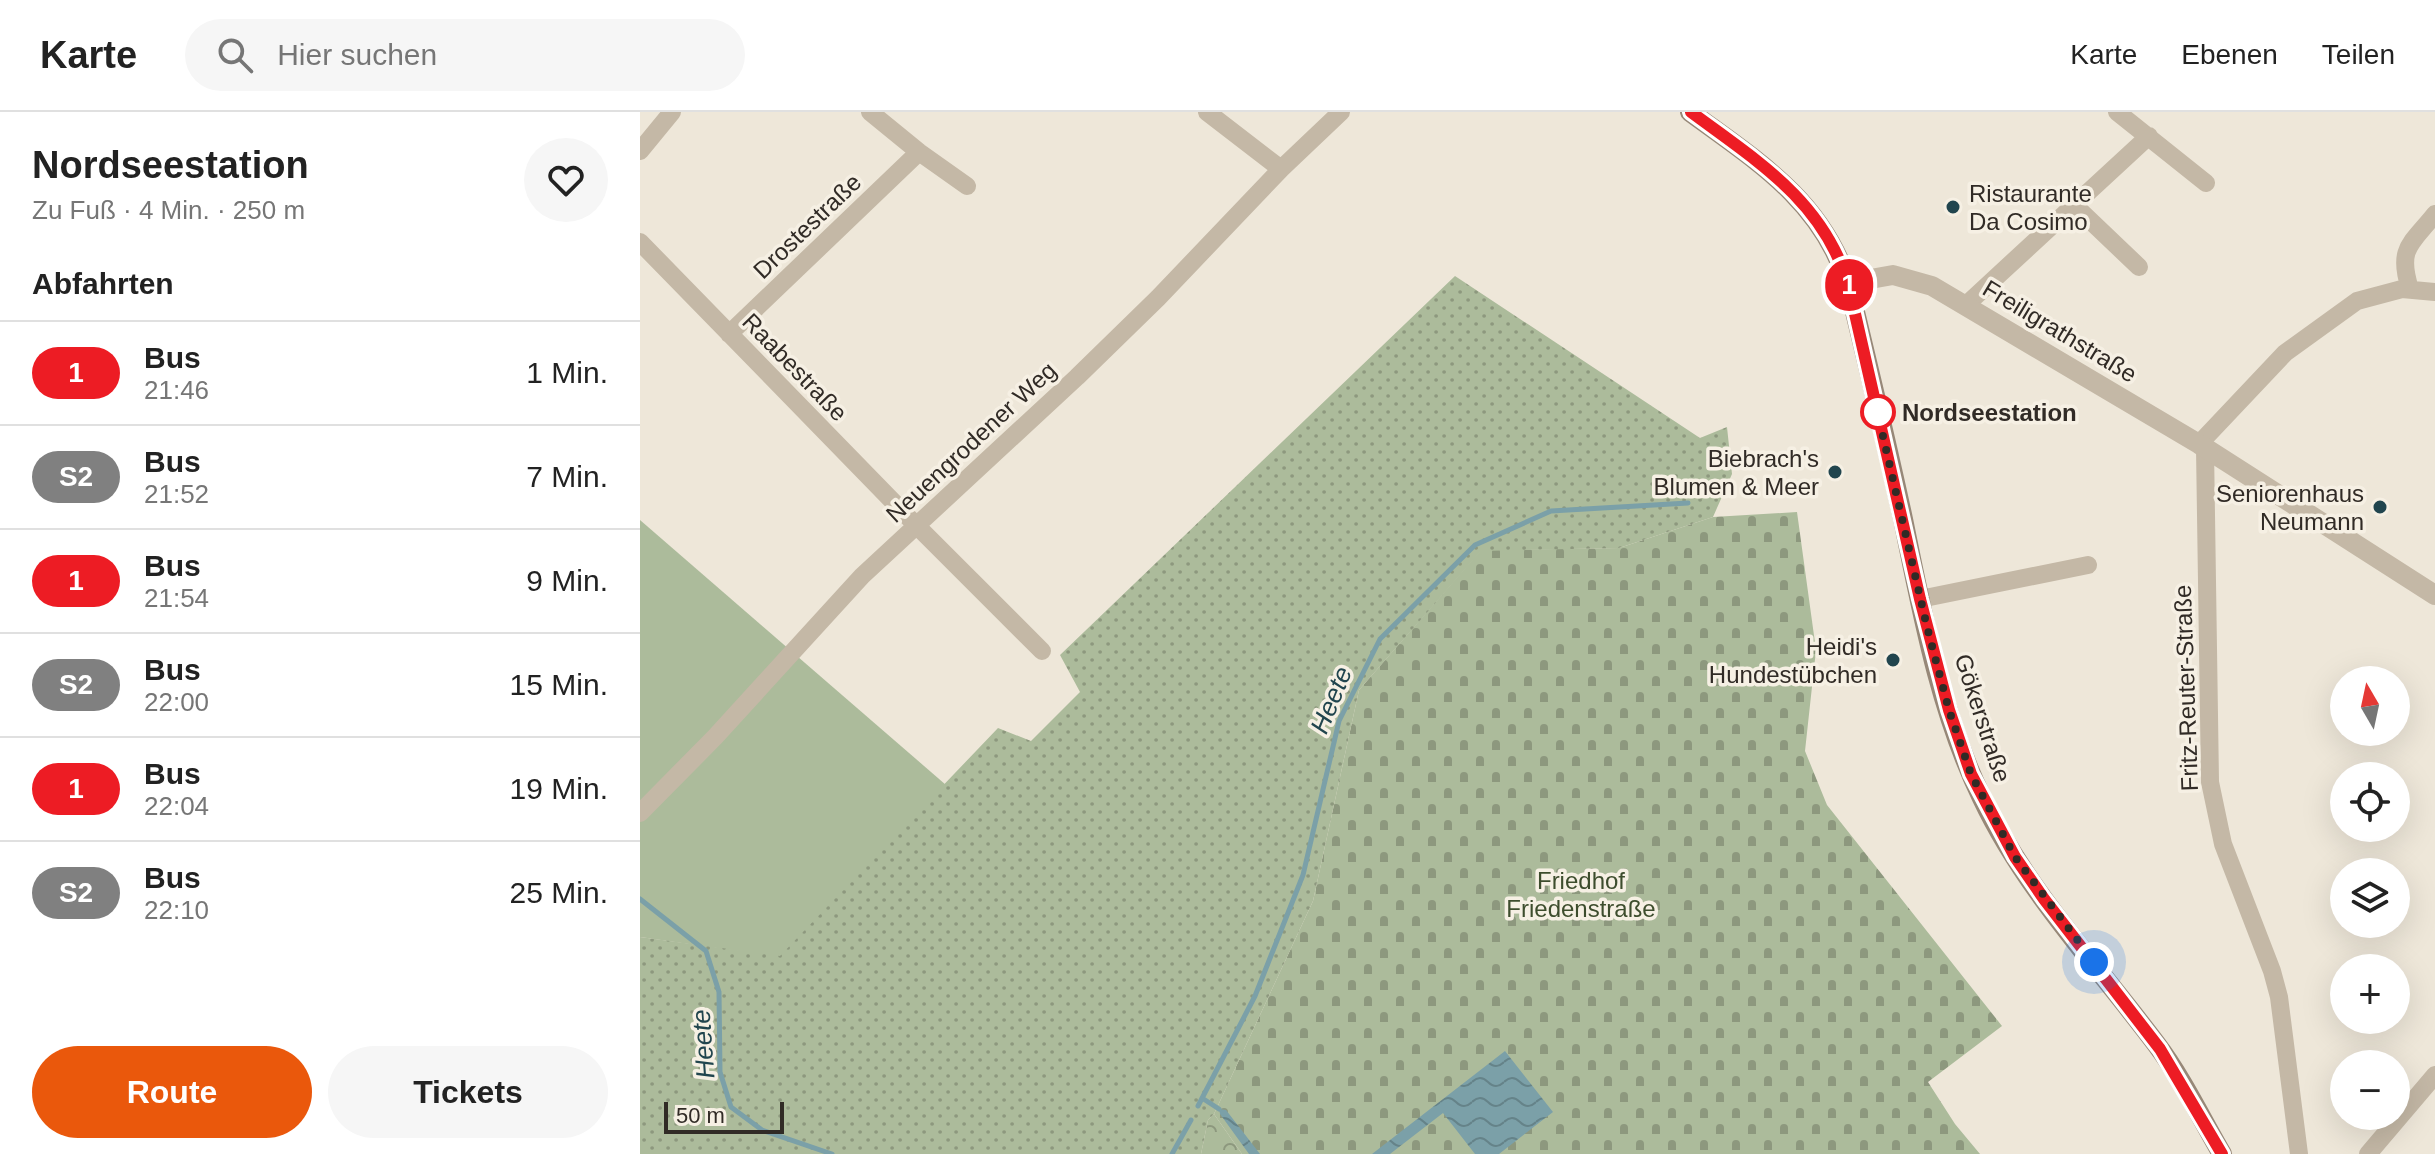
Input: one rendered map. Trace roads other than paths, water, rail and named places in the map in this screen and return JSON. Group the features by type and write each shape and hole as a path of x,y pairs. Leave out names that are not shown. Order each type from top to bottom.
{"main road":[{"path":"1690,112 1771,172 1803,202 1833,243 1848,283"},
{"name":"Gökerstraße","path":"1848,283 1920,599 1949,710 1971,774 2015,857 2160,1049 2222,1154"}],"street":[{"path":"640,151 672,112"},
{"path":"870,112 967,186"},
{"path":"1207,112 1281,169"},
{"name":"Neuengrodener Weg","path":"640,813 715,737 862,576 1088,367 1281,169 1341,112"},
{"path":"2117,112 2206,183"},
{"path":"1966,305 2149,136"},
{"name":"Drostestraße","path":"729,334 919,152"},
{"path":"2074,205 2139,267"},
{"path":"2410,289 2404,269 2405,251 2435,214"},
{"name":"Raabestraße","path":"640,242 1042,651"},
{"name":"Freiligrathstraße","path":"1848,283 1893,275 1932,286 2202,446 2435,595"},
{"path":"2202,446 2285,353 2357,301 2410,289 2435,292"},
{"name":"Fritz-Reuter-Straße","path":"2202,446 2210,782 2223,844 2279,997 2299,1154"},
{"path":"1920,599 2088,565"},
{"path":"2368,1154 2435,1075"}],"water":[{"path":"1505,1051 1553,1112 1499,1154 1475,1154 1443,1113 1390,1154 1372,1154"},
{"path":"1219,1109 1226,1110 1260,1154 1249,1154"}],"waterway":[{"name":"Heete","path":"1198,1106 1255,996 1303,875 1339,721 1380,639 1475,545 1551,511 1688,503"},
{"name":"Heete","path":"640,899 706,951 719,992 720,1072 731,1107 762,1130 832,1154"},
{"path":"1202,1098 1219,1109"},
{"name":"Heete","path":"1172,1154 1191,1120"}],"place":[{"name":"Ristaurante Da Cosimo","path":"1953,207"},
{"name":"Nordseestation","path":"1878,412"},
{"name":"Biebrach's Blumen & Meer","path":"1835,472"},
{"name":"Seniorenhaus Neumann","path":"2380,507"},
{"name":"Heidi's Hundestübchen","path":"1893,660"}],"park label":[{"name":"Friedhof Friedenstraße","path":"1581,894"}]}
